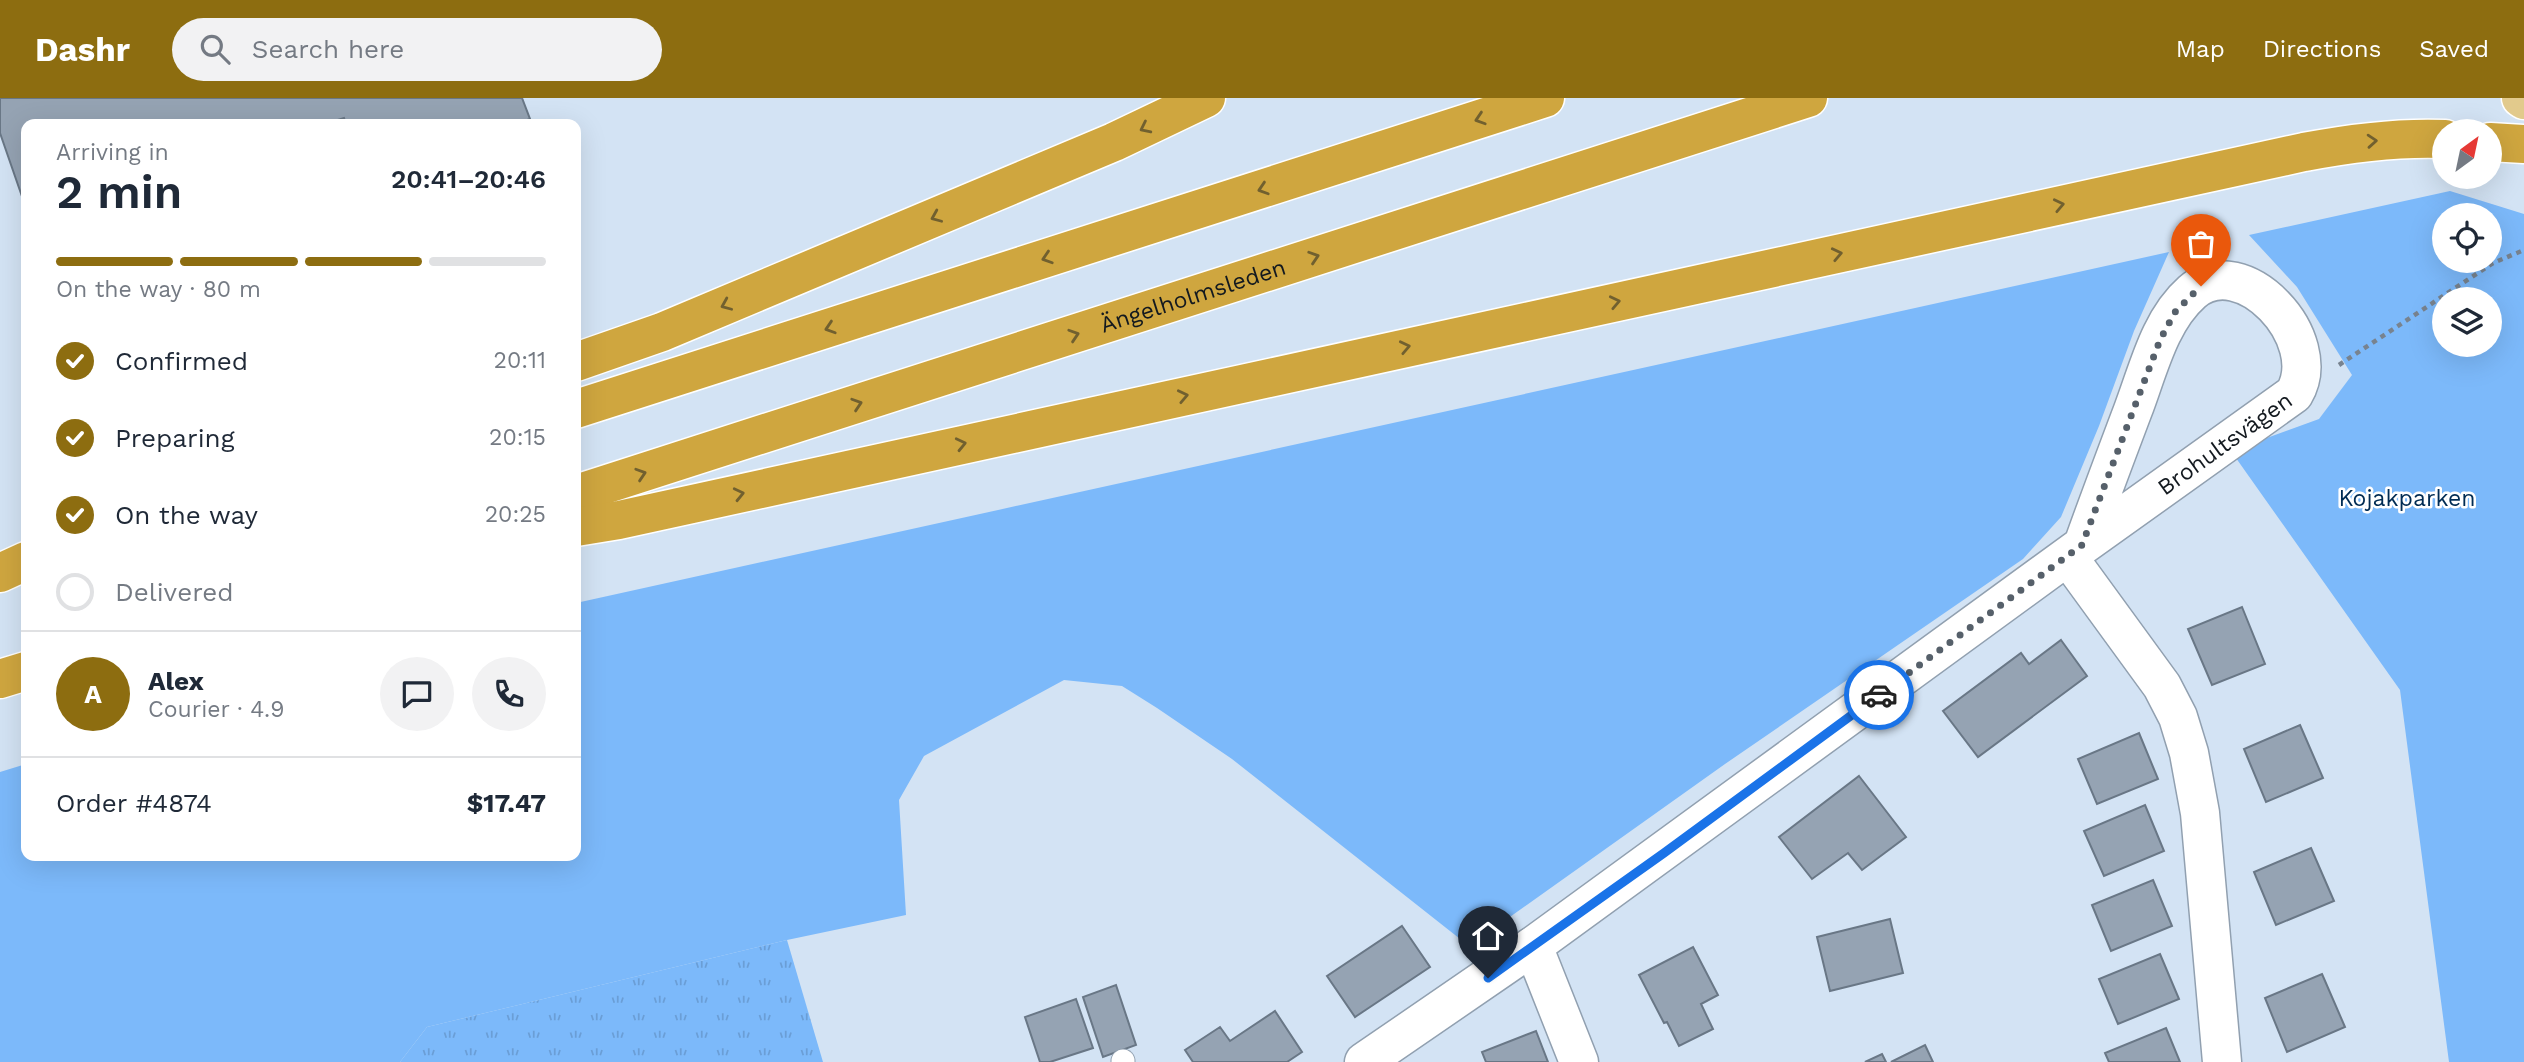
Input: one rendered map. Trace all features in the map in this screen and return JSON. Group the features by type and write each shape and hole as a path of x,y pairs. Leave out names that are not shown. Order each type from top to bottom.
{"highway":[{"path":"581,360 674,327 1114,142 1206,98"},
{"path":"581,407 1545,98"},
{"name":"Ängelholmsleden","path":"581,492 1808,98"},
{"path":"581,526 2304,152 2351,143 2432,138"},
{"path":"2502,143 2524,144"},
{"path":"0,573 21,563"},
{"path":"0,594 21,587"},
{"path":"0,679 21,673"}],"street":[{"name":"Brohultsvägen","path":"1364,1062 1533,946 2294,394 2302,377 2302,358 2292,329 2283,314 2253,291 2219,279 2201,286 2175,312 2160,340 2075,551"},
{"path":"2075,551 2162,686 2178,717 2189,753 2200,813 2222,1062"},
{"path":"1533,946 1579,1062"}],"path":[{"path":"2294,394 2493,263 2524,250"}],"green space":[{"name":"Kojakparken","path":"2450,191 2489,203 2432,203 2432,273 2502,273 2502,207 2524,214 2524,1062 2449,1062 2400,690 2231,451 2319,419 2352,375 2297,287 2249,235"},
{"path":"2169,252 2134,331 2099,426 2061,517 2023,559 1725,764 1469,946 1232,759 1157,708 1122,686 1064,680 924,756 899,800 906,915 787,940 427,1027 400,1062 0,1062 0,772 21,766 21,861 581,861 581,602"},
{"path":"787,940 823,1062 400,1062 427,1027"}],"building":[{"path":"0,98 522,98 530,119 21,119 21,194 0,133"},
{"path":"2242,607 2265,664 2212,685 2188,629"},
{"path":"2061,640 2087,676 1978,757 1943,711 2021,653 2029,664"},
{"path":"2300,725 2323,778 2266,802 2244,749"},
{"path":"2139,733 2158,779 2097,804 2078,759"},
{"path":"1859,776 1906,837 1862,870 1848,853 1812,879 1779,837"},
{"path":"2145,805 2164,851 2104,876 2084,831"},
{"path":"2311,848 2334,901 2276,925 2254,872"},
{"path":"2153,880 2172,926 2111,951 2092,905"},
{"path":"1890,919 1903,973 1830,991 1817,937"},
{"path":"1402,926 1430,967 1355,1017 1327,976"},
{"path":"1693,947 1718,995 1701,1004 1713,1029 1679,1046 1639,975"},
{"path":"2160,954 2179,999 2118,1024 2099,979"},
{"path":"2322,974 2345,1027 2287,1052 2265,998"},
{"path":"1116,985 1136,1045 1103,1057 1083,997"},
{"path":"1076,999 1093,1048 1050,1062 1040,1062 1025,1017"},
{"path":"1275,1011 1302,1052 1287,1062 1193,1062 1185,1050 1220,1027 1230,1041"},
{"path":"2166,1028 2180,1062 2109,1062 2105,1053"},
{"path":"1536,1031 1548,1062 1486,1062 1482,1052"},
{"path":"1925,1045 1933,1062 1891,1062"},
{"path":"1882,1054 1886,1062 1865,1062"}],"way so far":[{"path":"1879,695 2082,545 2160,340 2182,302 2201,286"}],"route":[{"path":"1488,978 1879,695"}]}
